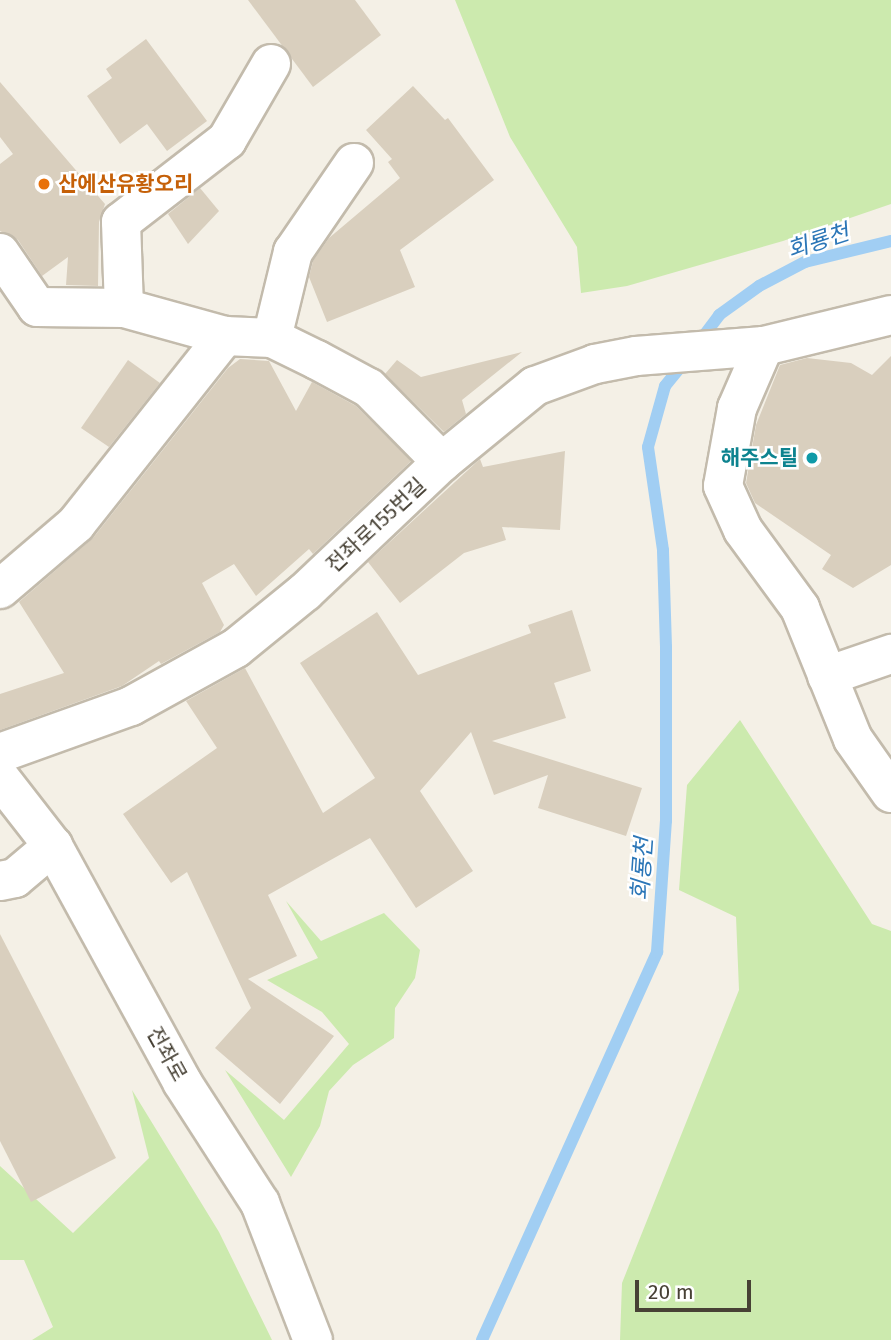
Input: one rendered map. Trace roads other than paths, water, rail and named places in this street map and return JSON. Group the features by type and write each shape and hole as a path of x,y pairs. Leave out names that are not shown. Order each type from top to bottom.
{"street":[{"path":"124,308 121,222 227,140 271,64"},
{"path":"272,338 293,252 354,163"},
{"path":"0,253 37,307 124,308 225,336 272,338 369,388 442,462"},
{"name":"전좌로155번길","path":"0,753 131,706 236,648 305,592 442,462 535,386 595,364 636,356 764,346 891,315"},
{"path":"0,589 76,524 225,336"},
{"path":"764,346 737,408 723,486 743,530 800,608 853,739 891,793"},
{"path":"827,676 891,654"},
{"name":"전좌로","path":"0,778 53,846 182,1082 260,1203 313,1340"},
{"path":"0,881 15,878 53,846"}],"waterway":[{"name":"회룡천","path":"699,342 719,315 759,286 805,262 891,241"},
{"name":"회룡천","path":"482,1340 657,952 666,821 666,647 663,550 648,447 665,386 686,360"}],"place":[{"name":"산에산유황오리","path":"44,184"},
{"name":"해주스틸","path":"812,458"}]}
